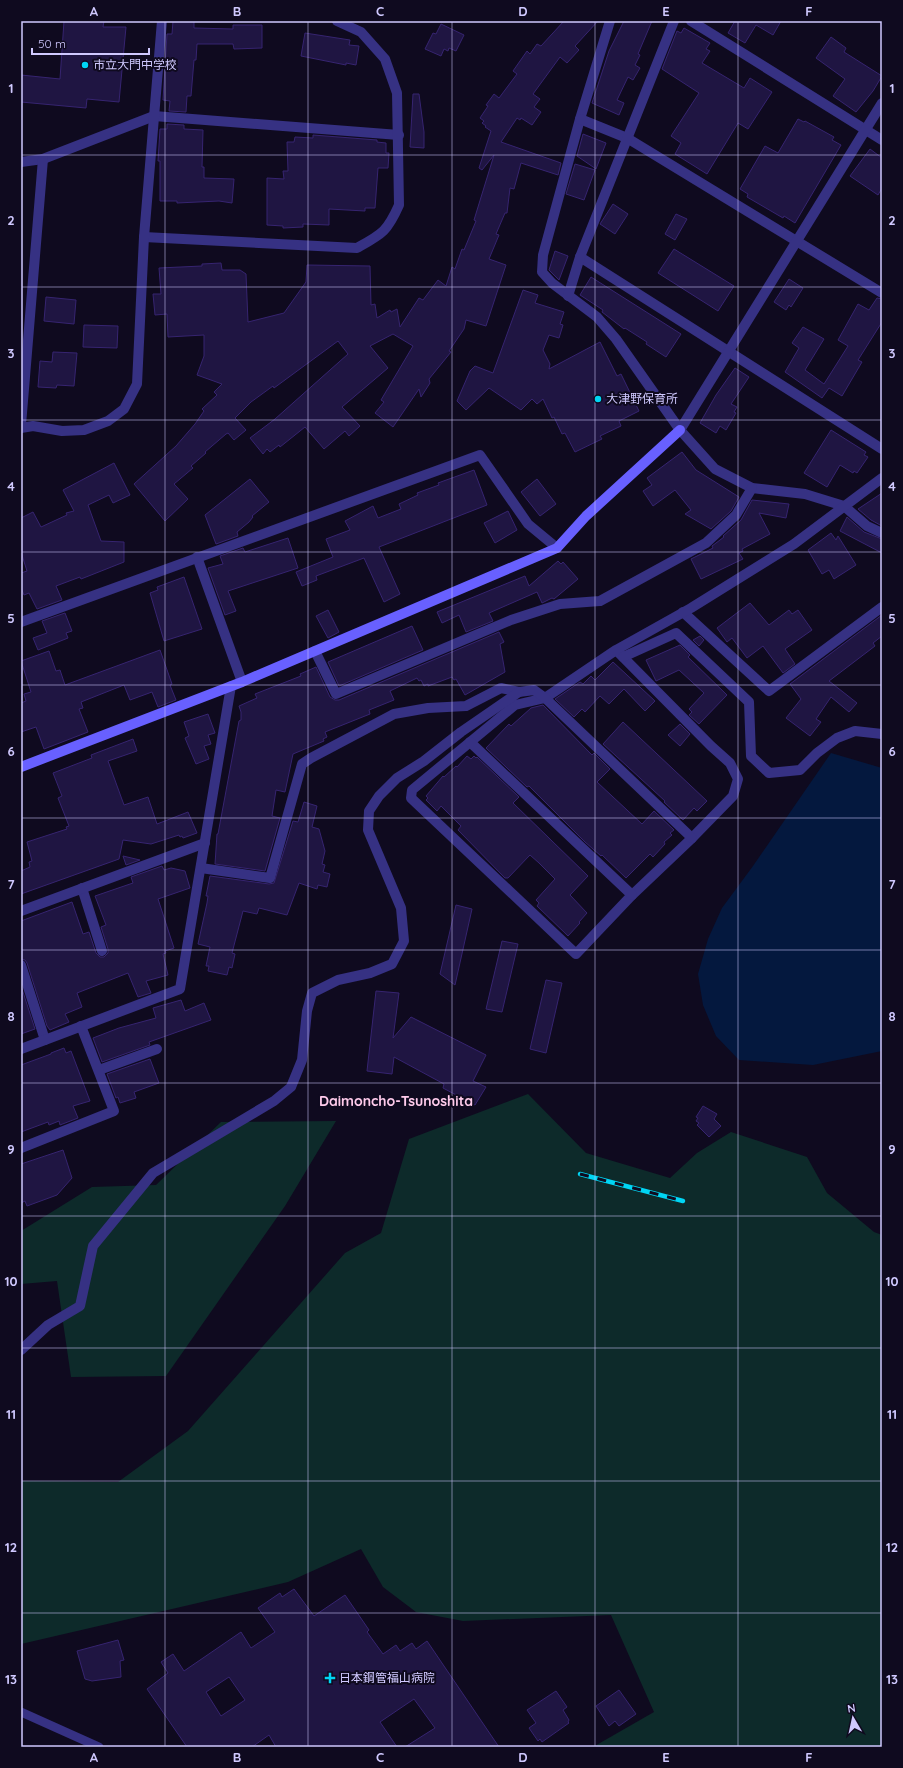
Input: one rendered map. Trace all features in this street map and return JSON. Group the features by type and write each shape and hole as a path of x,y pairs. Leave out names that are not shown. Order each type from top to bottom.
{"street":[{"path":"21,428 33,426 62,431 84,430 108,421 124,409 137,384 144,237 162,21"},
{"path":"144,237 357,248 380,235 392,221 399,205 399,135 397,93 386,59 361,32 337,21"},
{"path":"610,21 580,119 543,256 542,272 552,283 597,317 616,339 680,430 715,470 752,488 805,494 844,506 867,526 882,533"},
{"path":"568,296 580,257 674,21"},
{"path":"690,21 882,140"},
{"path":"21,767 242,682 557,548 586,516 680,430 882,103"},
{"path":"21,162 43,159 154,116 399,135"},
{"path":"580,119 627,138 882,293"},
{"path":"21,425 43,159"},
{"path":"580,257 882,449"},
{"path":"21,622 480,455 528,524 557,548"},
{"path":"616,650 711,746 730,763 738,779 733,796 692,838 632,895 576,954 411,798 412,790 515,705 545,698 616,650 683,612 794,544 882,478"},
{"path":"315,651 336,694 511,620 560,604 600,601 706,543 736,515 752,488"},
{"path":"197,557 242,682"},
{"path":"683,612 769,691 882,607"},
{"path":"623,657 676,633 749,702 751,756 768,773 800,770 817,753 837,738 855,731 882,734"},
{"path":"21,1049 180,989 231,686"},
{"path":"201,868 270,878 302,764 394,714 428,708 466,706 502,688 519,692 534,690 545,698 692,838"},
{"path":"21,1350 48,1325 80,1306 94,1246 153,1173 274,1101 291,1087 302,1060 307,1011 312,993 338,980 370,973 392,964 404,941 401,908 368,830 369,811 379,796 397,778 424,761 461,732 519,692"},
{"path":"470,742 632,895"},
{"path":"21,911 205,843"},
{"path":"82,888 102,951"},
{"path":"21,965 44,1040"},
{"path":"21,1148 114,1111 81,1026"},
{"path":"98,1070 157,1049"}],"lane":[{"path":"21,1712 99,1747"}],"green space":[{"path":"528,1094 586,1153 670,1178 697,1153 731,1132 807,1157 827,1193 874,1232 882,1235 882,1747 593,1747 654,1712 611,1615 463,1621 416,1612 383,1587 361,1549 288,1582 21,1644 21,1481 118,1482 188,1431 345,1253 381,1233 409,1139"},
{"path":"336,1121 285,1206 166,1376 71,1377 57,1281 21,1284 21,1231 92,1187 156,1185 221,1122"}],"water":[{"path":"831,753 882,768 882,1051 813,1065 739,1060 716,1036 703,1005 698,974 708,939 722,908"}],"building":[{"path":"64,21 104,21 103,27 126,27 119,102 87,99 86,108 21,102 21,75 60,79"},
{"path":"173,21 194,21 194,28 233,29 233,25 262,25 262,48 234,49 233,44 197,44 191,96 187,96 186,112 169,111 170,101 163,100 167,34 172,34"},
{"path":"564,21 598,21 575,46 579,50 567,63 560,57 533,94 540,99 534,107 541,112 532,125 521,118 520,120 517,118 501,142 561,163 558,175 521,163 514,189 510,188 507,213 505,213 496,234 499,235 489,259 506,265 486,326 466,320 464,329 449,351 451,352 429,379 430,383 421,397 419,389 393,427 375,413 384,402 381,400 413,346 393,334 370,346 388,368 342,407 360,426 349,436 345,431 324,449 305,427 280,447 279,445 270,452 267,449 263,454 250,438 275,419 348,354 338,341 274,388 273,386 251,402 235,418 246,430 234,440 228,433 226,434 191,466 193,468 174,484 188,499 165,521 134,484 176,446 195,424 204,411 202,409 217,395 214,392 222,384 197,375 204,356 204,335 168,337 167,314 155,315 153,294 161,294 159,268 202,266 202,264 221,263 222,270 240,270 246,274 248,322 284,313 306,282 307,265 370,266 371,305 375,304 377,318 390,310 391,312 397,309 400,327 419,298 423,300 438,280 446,286 452,267 455,269 462,249 464,250 476,221 474,220 494,155 482,170 479,168 491,131 485,127 486,126 482,123 484,121 480,118 488,106 486,105 494,94 499,98 517,74 513,71 527,51 530,54 537,44 541,46"},
{"path":"624,21 652,21 635,65 640,68 633,80 628,77 617,100 624,103 619,115 592,103 609,51"},
{"path":"735,21 781,21 773,35 756,25 745,43 728,33"},
{"path":"441,24 464,35 456,51 449,48 448,51 444,49 441,56 425,49 433,33 436,34"},
{"path":"684,28 710,43 706,49 710,51 702,63 744,88 750,78 772,92 748,129 738,123 707,174 675,154 681,143 671,136 699,93 662,69 677,31 681,33"},
{"path":"305,33 350,40 349,45 359,46 356,65 346,63 346,65 301,56"},
{"path":"831,37 846,48 844,52 882,76 873,91 856,112 833,96 845,79 816,58"},
{"path":"413,94 419,94 424,132 424,148 410,147"},
{"path":"798,119 804,122 805,121 834,137 832,140 841,145 795,223 784,216 783,218 747,197 748,194 740,189 765,146 778,153"},
{"path":"167,124 184,125 184,129 203,130 202,167 204,167 204,178 234,179 232,203 219,201 177,203 177,201 160,201 160,161 158,161 160,129 167,129"},
{"path":"583,134 606,143 596,169 577,156"},
{"path":"313,135 377,140 377,142 386,143 386,153 389,153 388,168 378,168 375,208 365,208 365,211 329,209 329,225 303,224 303,227 283,228 283,226 267,225 267,178 284,179 283,171 288,171 287,142 294,142 295,137 313,138"},
{"path":"870,149 882,158 882,188 878,195 850,176"},
{"path":"575,164 595,170 584,200 566,194"},
{"path":"613,204 628,214 615,234 600,224"},
{"path":"676,214 687,219 675,240 665,234"},
{"path":"674,249 734,286 718,311 658,273"},
{"path":"555,251 568,256 559,280 549,270"},
{"path":"591,277 681,334 666,357 646,344 647,342 625,328 624,329 602,312 603,310 580,295"},
{"path":"789,279 803,288 791,307 789,305 786,310 774,302"},
{"path":"523,290 538,295 535,303 564,312 560,324 563,325 559,338 549,335 543,350 550,364 549,369 600,342 617,376 621,374 639,411 619,421 621,426 600,436 602,439 575,452 565,433 562,434 554,417 552,418 543,399 537,404 532,399 521,410 489,388 466,410 457,401 470,371 475,366 493,373"},
{"path":"46,297 76,300 74,324 44,321"},
{"path":"877,298 882,299 882,322 858,360 862,362 842,396 829,388 822,398 785,372 799,348 792,343 803,327 824,339 805,370 824,384 848,346 838,340 858,304 869,310"},
{"path":"84,325 118,326 117,348 83,347"},
{"path":"53,352 77,353 74,386 57,385 56,388 38,387 40,361 52,362"},
{"path":"735,368 749,377 731,404 737,407 734,412 736,413 726,430 720,426 716,433 700,423 716,395"},
{"path":"831,430 866,452 864,455 868,457 857,473 854,471 853,473 840,465 827,487 804,473"},
{"path":"682,452 696,470 739,497 731,511 711,529 685,514 691,510 675,490 653,506 643,491 652,485 647,478"},
{"path":"114,463 130,495 113,503 109,495 88,505 101,541 124,542 124,562 81,579 80,577 56,586 62,600 37,609 29,593 24,595 21,588 21,573 27,571 21,552 21,518 33,512 41,527 67,515 66,513 74,511 63,490"},
{"path":"474,470 487,505 379,547 400,594 384,602 364,558 316,576 317,580 302,586 296,572 333,557 326,539 350,530 345,521 373,506 378,518 401,509 399,504 418,495 417,493 439,485 438,483"},
{"path":"250,479 269,502 252,516 253,517 249,522 237,532 238,536 216,544 205,515"},
{"path":"537,479 556,504 540,516 521,492"},
{"path":"882,493 882,526 871,520 858,509"},
{"path":"752,500 789,504 786,518 759,513 770,534 742,549 743,551 739,553 743,559 701,579 691,559 713,548 712,546 724,537 723,536 741,520"},
{"path":"508,511 517,530 495,543 484,523"},
{"path":"847,517 864,532 882,539 882,553 840,531"},
{"path":"831,533 836,540 838,536 856,565 834,579 829,570 822,574 808,550"},
{"path":"288,538 298,568 228,591 236,611 225,615 208,568 223,564 220,556 243,548 245,552"},
{"path":"558,561 561,564 563,562 578,579 554,599 552,598 542,603 537,592 489,613 493,621 466,632 459,615 442,623 437,612 525,576 529,586"},
{"path":"184,577 202,629 164,641 150,593 158,590 157,587"},
{"path":"750,603 769,625 789,610 792,614 798,610 812,630 785,649 795,664 783,673 763,646 747,658 732,638 727,642 717,628"},
{"path":"328,610 339,632 328,638 316,616"},
{"path":"65,613 72,631 66,633 68,638 38,650 33,638 47,633 42,621"},
{"path":"882,615 882,636 873,643 875,646 829,681 857,703 849,712 831,697 816,719 821,722 810,736 786,718 801,699 790,684"},
{"path":"412,626 423,650 339,686 328,662"},
{"path":"499,632 504,642 500,644 505,672 465,695 456,679 454,680 452,677 428,686 428,684 424,686 421,680 419,681 417,678 390,691 394,700 369,710 370,714 325,732 327,737 323,739 324,741 293,754 285,792 276,790 272,816 280,818 265,871 215,864 217,834 239,721 241,720 239,706 257,698 255,694 301,676 300,674 316,667 330,697 335,700 339,700"},
{"path":"700,636 704,640 699,646 693,640"},
{"path":"680,645 690,655 688,657 727,695 699,724 689,715 692,712 689,709 704,693 679,670 656,681 646,660"},
{"path":"160,650 176,700 158,707 152,692 130,700 124,685 81,702 83,708 79,709 88,732 44,749 36,727 21,732 21,703 26,701 24,694 31,692 21,661 49,651 56,671 60,670 65,685"},
{"path":"613,662 655,701 645,711 624,689 609,704 600,696 585,712 582,709 574,717 555,699 580,682 583,684 591,676 595,680"},
{"path":"543,705 592,755 594,753 610,769 597,782 642,824 654,811 674,830 670,833 672,835 664,842 665,844 653,857 650,854 626,878 602,855 601,856 585,842 529,786 527,787 486,748 509,724 511,726 531,708"},
{"path":"208,714 215,733 208,735 211,744 204,746 209,759 196,764 185,738 189,736 184,722"},
{"path":"623,722 707,801 697,811 694,808 683,820 664,802 665,801 603,744"},
{"path":"680,724 690,734 680,746 668,735"},
{"path":"133,739 137,751 108,761 124,805 148,797 157,824 188,812 197,833 183,838 179,835 151,844 123,840 119,859 21,894 21,871 30,867 29,862 32,861 27,842 67,829 66,827 69,826 58,798 62,796 53,773 92,758 91,755"},
{"path":"467,756 471,759 474,756 476,758 477,757 519,797 513,803 588,876 570,895 587,913 568,936 537,906 539,903 536,900 555,879 539,863 530,855 508,878 505,878 458,830 461,826 441,806 437,811 426,800 428,798 426,796 443,776 444,777 456,766 457,767"},
{"path":"304,802 317,806 312,827 319,829 325,851 322,864 325,865 323,872 330,874 327,887 318,885 317,889 299,883 287,915 259,908 257,914 243,911 232,953 235,954 232,968 229,967 227,975 208,971 209,966 206,966 210,947 198,944 207,903 208,896 206,896 210,876 269,884 274,883 293,821 298,822"},
{"path":"123,856 140,860 126,865"},
{"path":"162,866 164,870 171,868 185,871 190,888 158,899 174,948 165,951 166,953 163,954 168,975 146,981 151,993 138,997 128,973 77,993 82,1007 65,1014 69,1022 50,1030 47,1026 27,963 25,960 21,959 21,921 72,902 83,934 89,932 96,953 100,957 104,957 108,953 108,949 101,927 106,925 95,896 133,883 131,877"},
{"path":"456,905 472,909 455,985 440,974"},
{"path":"502,941 518,944 502,1012 486,1009"},
{"path":"546,980 562,983 546,1053 530,1049"},
{"path":"21,986 35,1029 21,1034"},
{"path":"376,991 399,993 393,1038 411,1017 486,1055 473,1081 486,1087 475,1105 443,1088 444,1084 394,1057 392,1074 367,1071"},
{"path":"181,1000 185,1011 204,1003 211,1020 149,1042 150,1045 102,1062 93,1038 119,1028 156,1018 153,1008"},
{"path":"64,1048 66,1053 71,1051 90,1101 73,1106 78,1118 60,1125 59,1121 49,1125 48,1122 21,1132 21,1065"},
{"path":"150,1059 159,1083 134,1092 136,1098 120,1103 118,1097 116,1098 107,1074"},
{"path":"703,1106 717,1114 714,1119 721,1126 709,1137 697,1125 699,1123 696,1121 698,1118 696,1117"},
{"path":"63,1150 72,1178 57,1195 27,1206 25,1201 21,1203 21,1164"},
{"path":"294,1589 314,1616 345,1595 369,1630 367,1632 383,1654 396,1645 400,1651 412,1643 416,1649 427,1641 499,1747 405,1747 435,1728 414,1699 380,1722 397,1747 276,1747 269,1735 252,1747 187,1747 147,1689 168,1673 161,1662 173,1654 184,1671 241,1632 251,1648 275,1632 258,1608 280,1593 282,1597","holes":["229,1677 245,1700 221,1716 206,1692"]},
{"path":"118,1640 124,1660 120,1661 121,1677 92,1681 85,1679 77,1651"},
{"path":"619,1690 636,1714 619,1726 615,1721 609,1726 596,1706"},
{"path":"556,1691 567,1707 563,1710 569,1720 569,1723 542,1742 540,1739 538,1741 529,1728 536,1723 527,1710"}],"railway":[{"path":"580,1174 683,1201"}],"place":[{"name":"市立大門中学校","path":"85,65"},
{"name":"大津野保育所","path":"598,399"},
{"name":"日本鋼管福山病院","path":"330,1678"}],"district":[{"name":"Daimoncho-Tsunoshita","path":"396,1101"}]}
